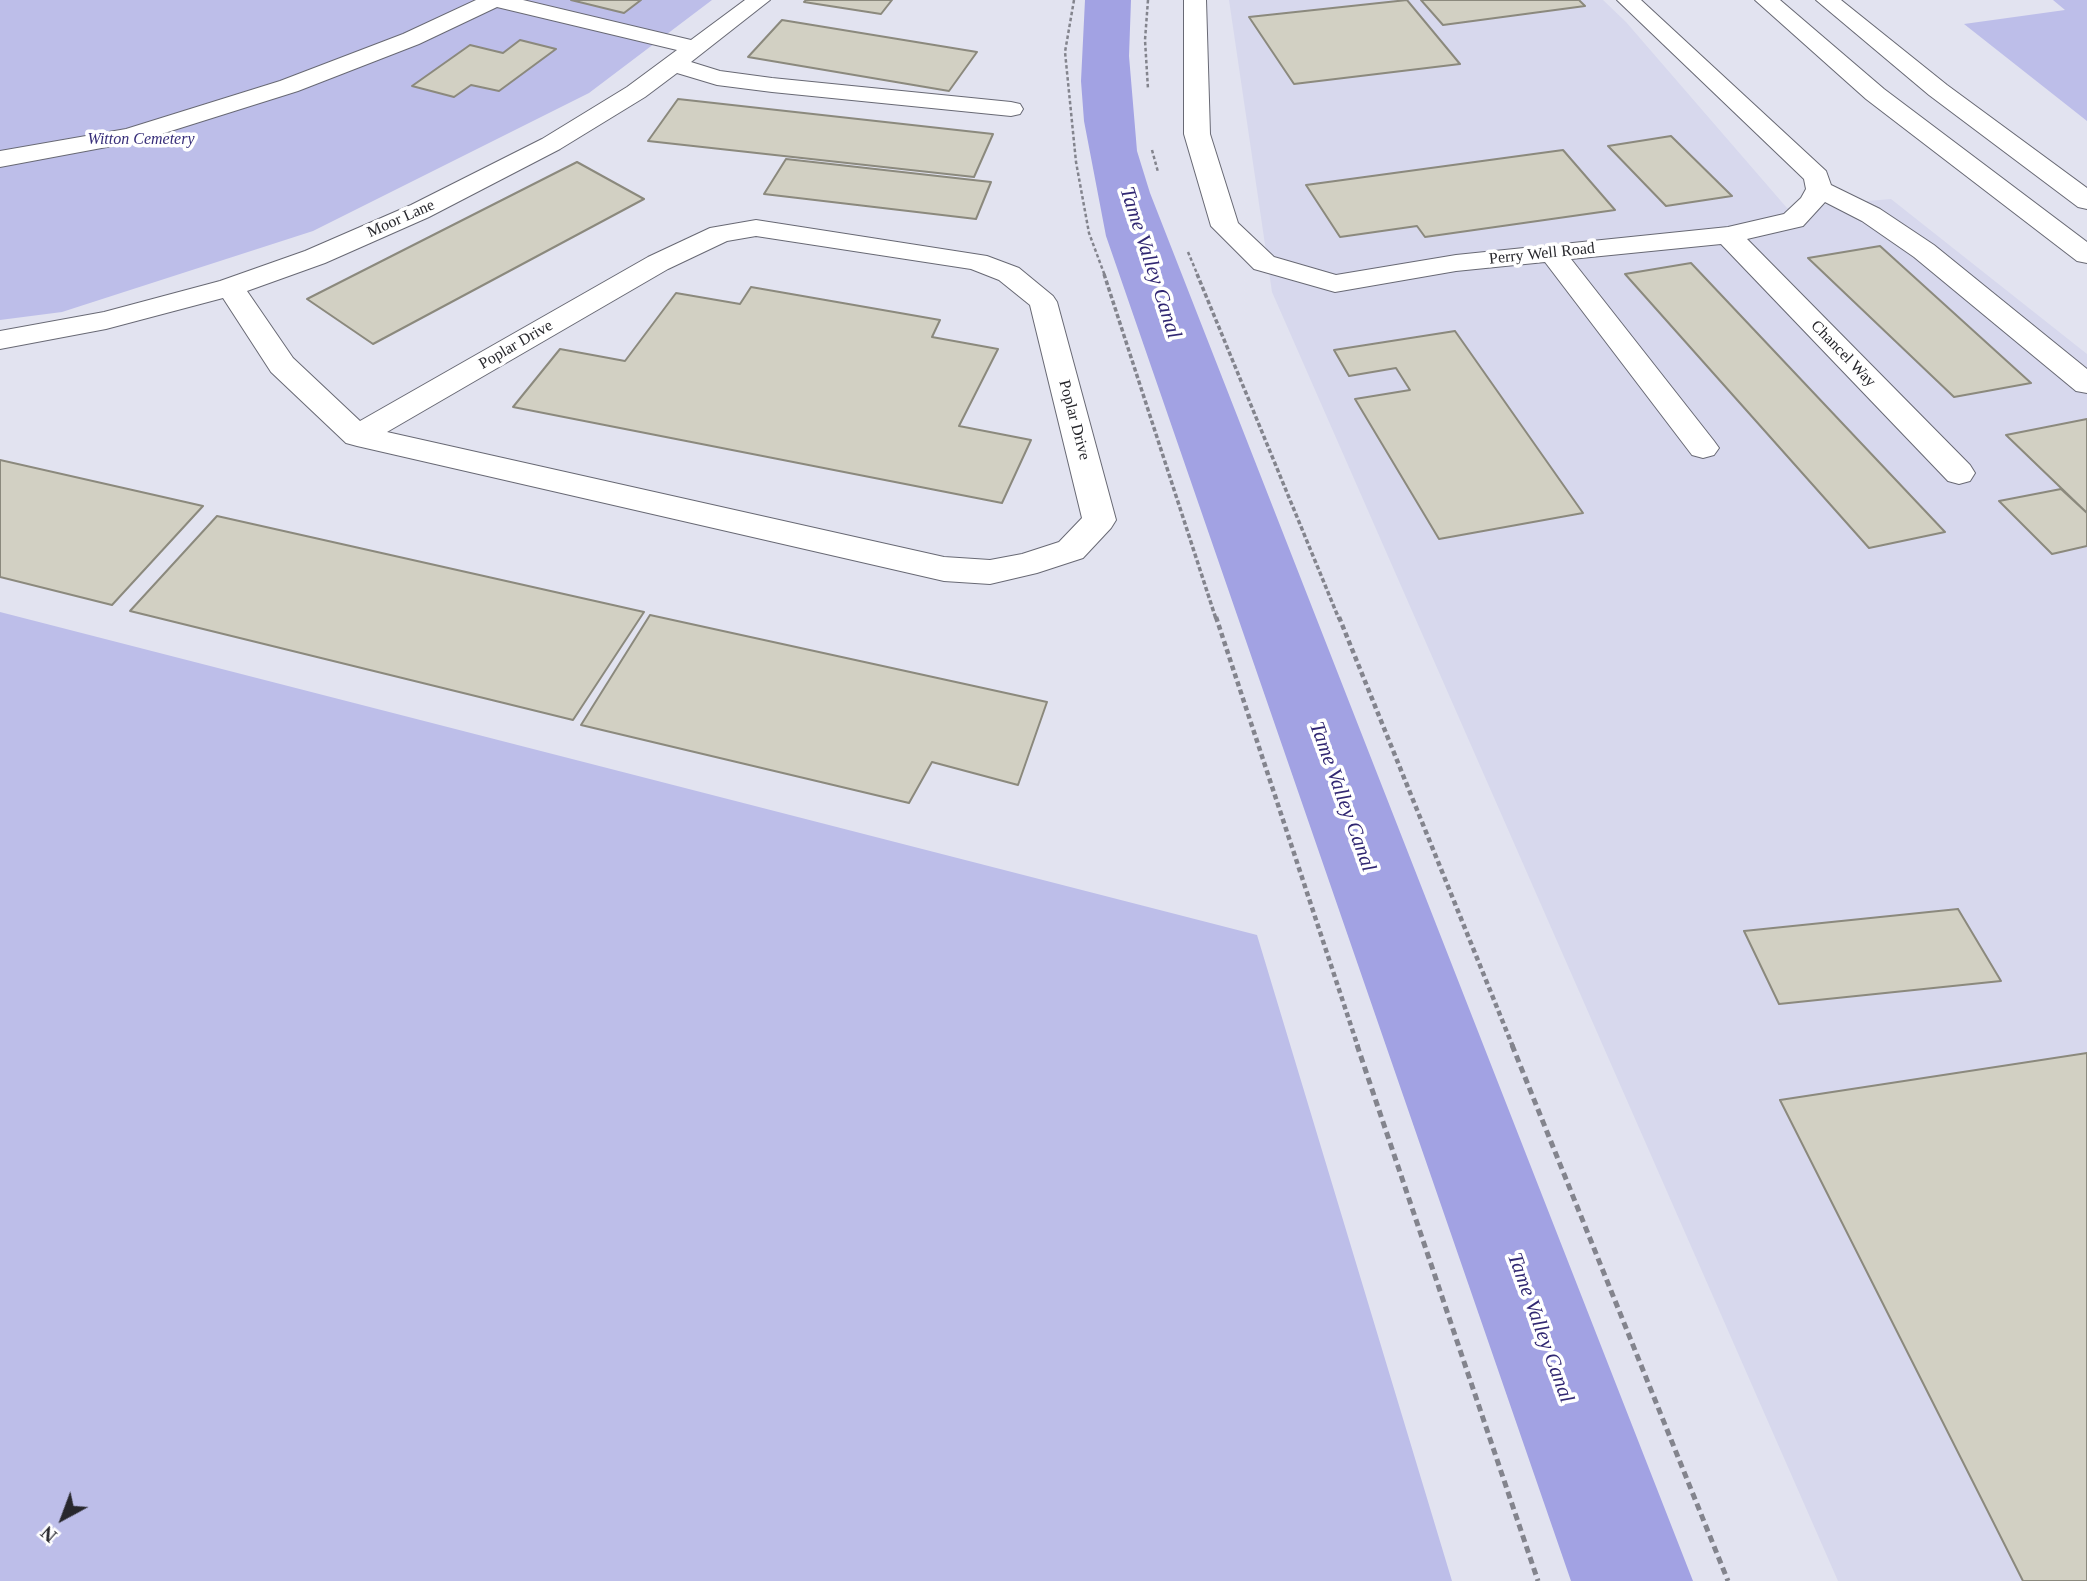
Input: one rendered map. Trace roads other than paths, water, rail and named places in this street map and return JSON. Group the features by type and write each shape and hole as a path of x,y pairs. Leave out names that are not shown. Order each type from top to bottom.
{"main road":[{"path":"0,159 130,136 289,86 411,39 494,0 696,48"},
{"name":"Moor Lane","path":"0,340 106,320 230,287 315,257 420,211 551,145 636,92 759,0"},
{"name":"Perry Well Road","path":"1195,0 1197,134 1225,226 1264,263 1335,284 1456,263 1728,235 1793,220 1812,202 1819,189"},
{"path":"1628,0 1817,177 1819,189 1871,215 1924,251 2087,384"},
{"path":"1766,0 1875,94 2087,255"},
{"path":"1827,0 1938,90 2087,201"},
{"path":"674,64 717,78 1011,109"},
{"name":"Poplar Drive","path":"756,228 977,262 1009,274 1043,302 1100,520 1071,550 1025,565 990,572 944,569 357,436 658,264 720,234 756,228"},
{"name":"Chancel Way","path":"1728,235 1959,473"},
{"path":"1552,253 1703,448"},
{"path":"230,287 282,365 357,436"}],"water":[{"name":"Tame Valley Canal","path":"1085,0 1131,0 1129,56 1137,151 1150,193 1693,1581 1571,1581 1106,236 1084,121 1081,81"}],"park label":[{"name":"Witton Cemetery","path":"141,140"}]}
